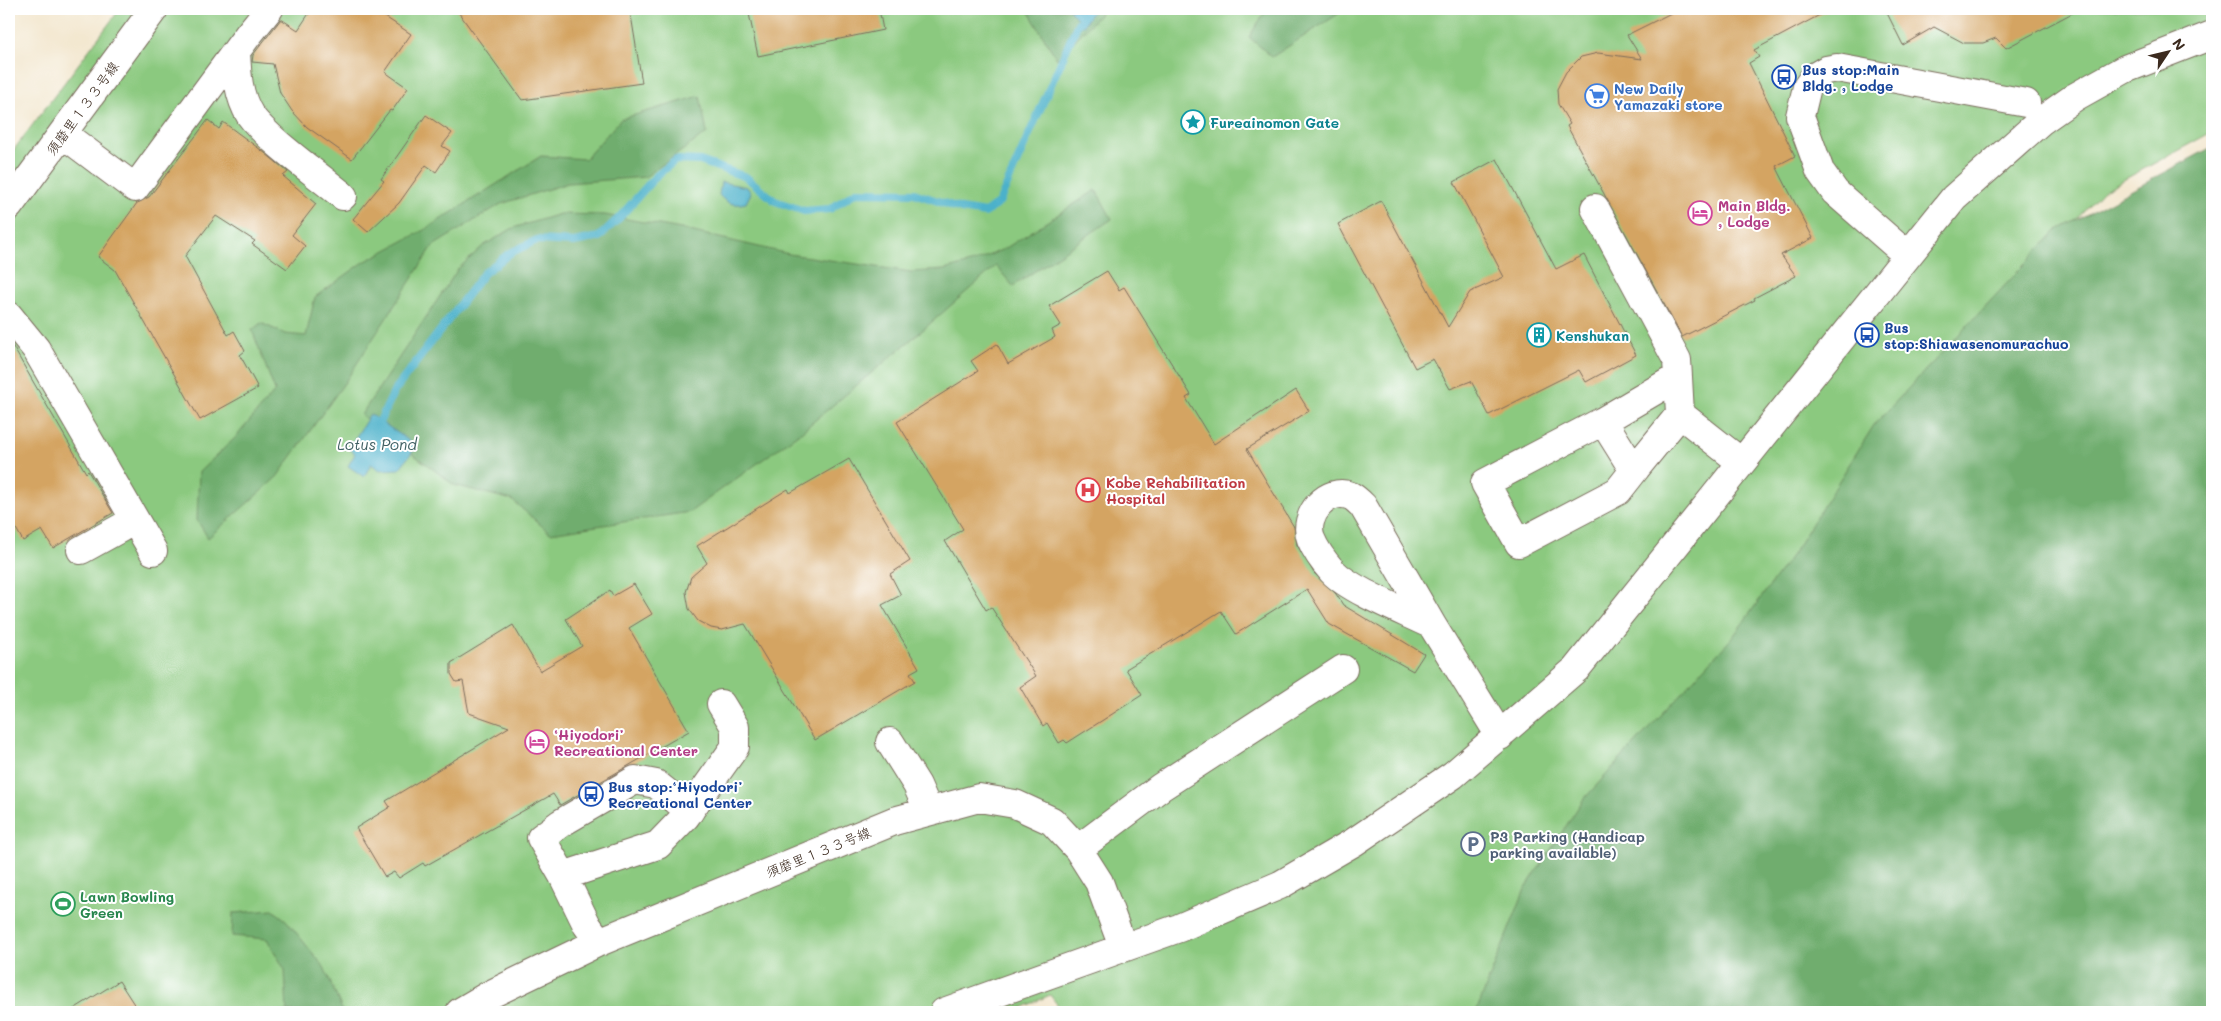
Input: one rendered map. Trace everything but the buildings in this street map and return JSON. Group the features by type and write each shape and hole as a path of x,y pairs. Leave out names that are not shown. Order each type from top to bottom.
{"street":[{"name":"須磨里１３３号線","path":"9,206 154,9"},
{"path":"62,134 136,188 269,9"},
{"path":"944,1012 1179,928 1280,885 1354,842 1453,775 1576,669 1954,198 2048,116 2075,97 2125,69 2212,35"},
{"path":"236,52 238,84 250,114 275,140 343,196"},
{"path":"1907,255 1835,192 1820,171 1800,116 1807,87 1814,77 1826,70 1837,68 2026,103"},
{"path":"1595,208 1677,360 1678,377 1680,414 1618,490 1519,543 1485,482 1603,421 1678,377"},
{"path":"14,333 36,349 153,551"},
{"path":"1680,414 1741,462"},
{"path":"1603,421 1628,461 1636,468"},
{"path":"1432,625 1345,582 1331,570 1311,538 1311,513 1316,507 1335,495 1351,496 1363,506 1432,625 1500,736"},
{"path":"81,550 135,520"},
{"path":"1078,849 1161,787 1343,669"},
{"path":"563,876 658,845 690,811 734,747 735,727 721,704"},
{"path":"890,742 917,785 928,810"},
{"path":"599,942 587,925 563,876 541,838 561,823 635,780 656,784 690,811"},
{"name":"須磨里１３３号線","path":"460,1012 489,995 599,942 894,821 928,810 978,798 1014,804 1052,821 1078,849 1099,882 1123,947"}],"green space":[{"path":"120,9 2212,9 2212,132 2103,191 1971,332 1497,1012 1063,1012 1050,995 1013,1012 9,1012 9,156"},
{"path":"1027,9 1098,9 1100,14 1057,59"},
{"path":"1267,9 1346,9 1272,57 1249,37"},
{"path":"700,96 707,133 645,177 568,183 501,204 433,246 345,382 277,477 208,538 197,520 199,472 235,438 275,391 252,330 261,323 285,334 306,336 315,297 364,262 424,230 541,156 585,159 621,119"},
{"path":"2212,147 2212,1012 1476,1012 1525,889 1583,800 1732,638 1796,549 1874,425 2056,231"},
{"path":"1096,190 1112,219 1013,286 996,266 801,432 690,512 550,533 512,500 454,485 361,415 458,269 483,246 513,228 560,214 605,215 681,229 789,254 911,272 944,270 974,262 1006,248"},
{"path":"273,910 286,920 324,967 343,1012 287,1012 285,970 267,939 232,936 233,913"}],"water":[{"path":"1069,9 1094,9 1083,26"},
{"path":"721,182 747,187 751,193 746,203 731,204 722,198 719,195"},
{"name":"Lotus Pond","path":"370,414 417,446 399,469 380,470 371,464 364,477 348,466 355,454 349,448"}],"waterway":[{"path":"378,425 395,390 484,273 510,253 537,240 574,242 599,237 619,218 656,176 676,160 700,161 746,177 775,201 804,211 830,209 856,192 914,193 961,209 985,213 999,203 1078,23"}],"place":[{"name":"Bus stop:Main Bldg. , Lodge","path":"1784,77"},
{"name":"New Daily Yamazaki store","path":"1597,96"},
{"name":"Fureainomon Gate","path":"1193,122"},
{"name":"Main Bldg. , Lodge","path":"1700,213"},
{"name":"Kenshukan","path":"1539,335"},
{"name":"Bus stop:Shiawasenomurachuo","path":"1867,335"},
{"name":"Kobe Rehabilitation Hospital","path":"1088,490"},
{"name":"‘Hiyodori’ Recreational Center","path":"537,742"},
{"name":"Bus stop:‘Hiyodori’ Recreational Center","path":"591,794"},
{"name":"P3 Parking (Handicap parking available)","path":"1473,844"},
{"name":"Lawn Bowling Green","path":"63,904"}]}
